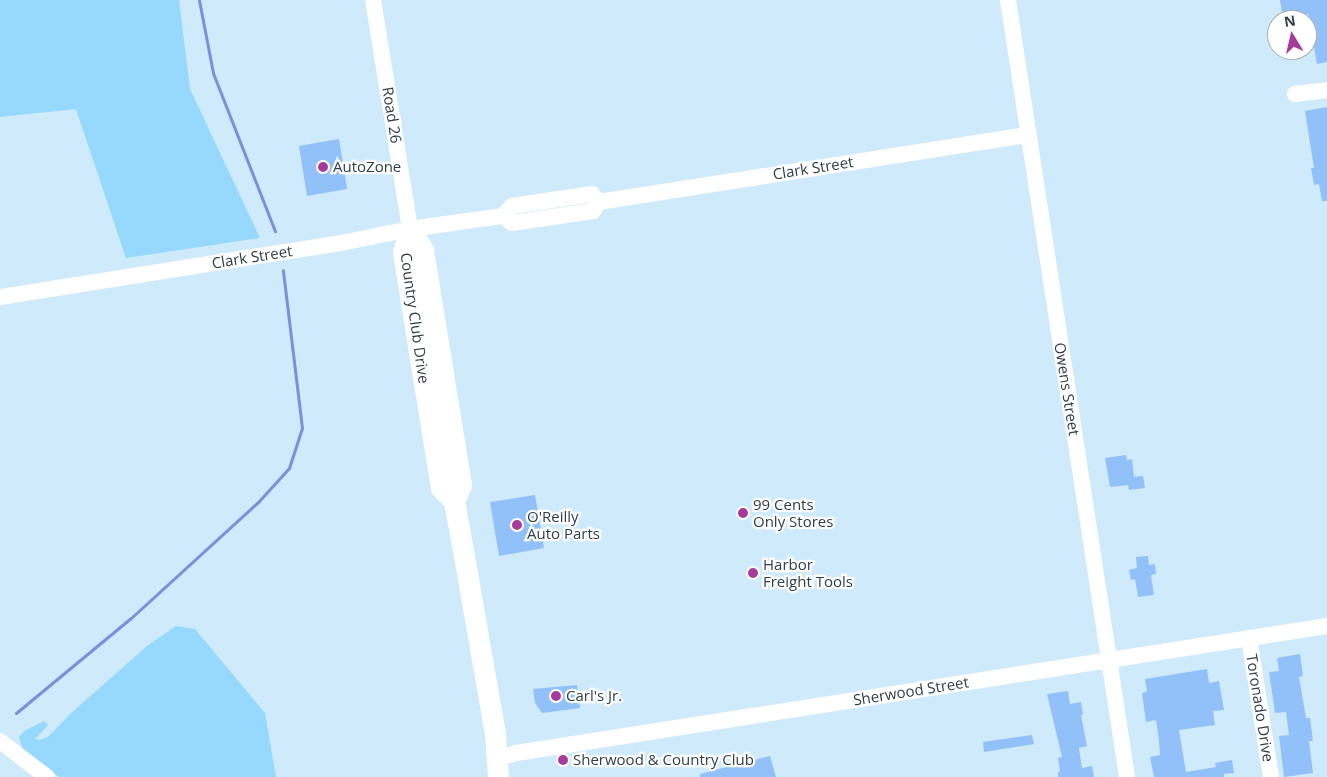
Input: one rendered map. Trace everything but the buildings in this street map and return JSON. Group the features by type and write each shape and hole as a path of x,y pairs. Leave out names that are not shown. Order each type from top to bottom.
{"main road":[{"name":"Country Club Drive","path":"410,229 423,250 460,485 454,501 495,734 497,768"}],"street":[{"name":"Road 26","path":"374,0 410,229"},
{"name":"Owens Street","path":"1008,0 1027,135 1127,777"},
{"path":"1295,94 1327,90"},
{"name":"Clark Street","path":"503,216 512,223 523,222 593,211 599,202 1027,135"},
{"name":"Clark Street","path":"0,297 328,245 410,229 503,216 512,206 575,196 592,194 599,202"},
{"path":"523,222 530,213 574,204 575,196"},
{"name":"Sherwood Street","path":"497,768 516,752 1327,626"},
{"name":"Toronado Drive","path":"1249,638 1271,777"},
{"path":"0,742 47,777"}],"shaded area":[{"path":"0,0 179,0 190,89 260,238 126,258 76,109 0,117"},
{"path":"176,626 195,629 265,713 276,777 59,777 23,750 19,737 24,731 44,721 48,725 35,739 39,740 48,737 70,714 147,646"}],"waterway":[{"path":"199,0 213,73 275,231"},
{"path":"16,713 131,618 259,501 289,468 302,428 283,270"}],"place":[{"name":"AutoZone","path":"323,167"},
{"name":"99 Cents Only Stores","path":"743,513"},
{"name":"O'Reilly Auto Parts","path":"517,525"},
{"name":"Harbor Freight Tools","path":"753,573"},
{"name":"Carl's Jr.","path":"556,696"},
{"name":"Sherwood & Country Club","path":"563,760"}]}
